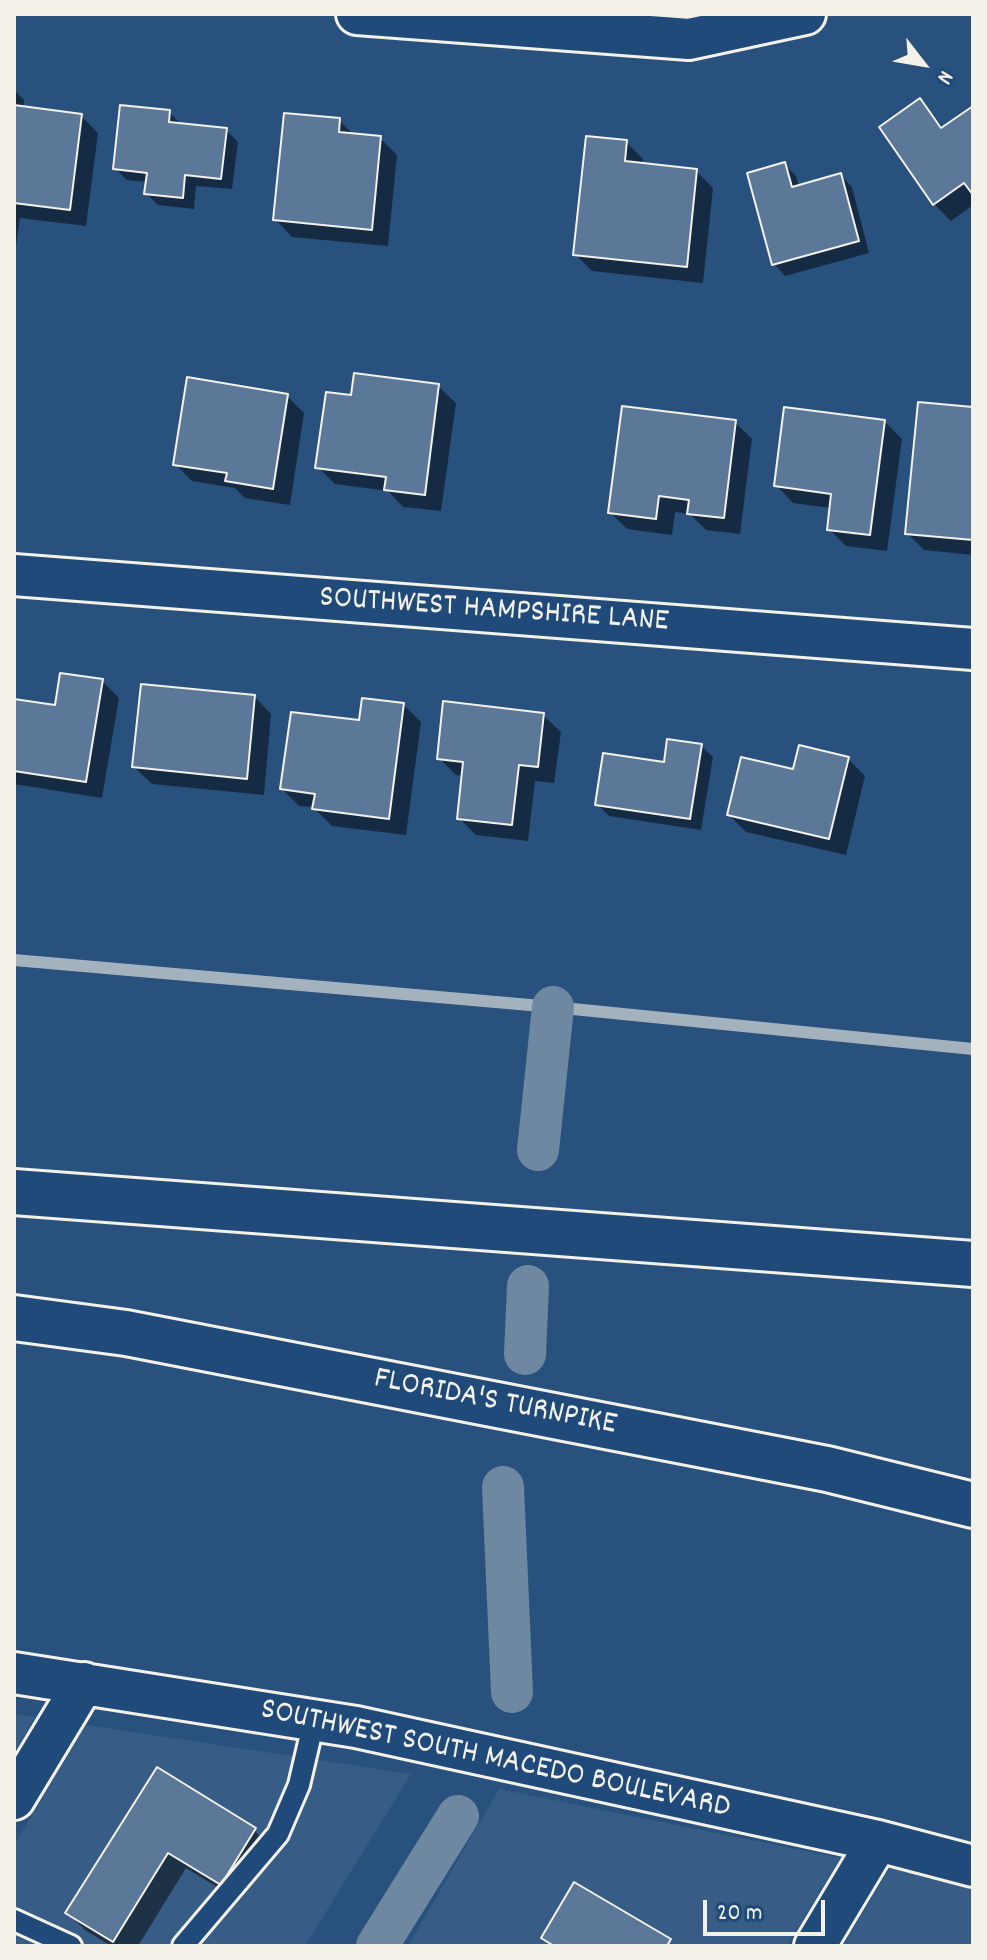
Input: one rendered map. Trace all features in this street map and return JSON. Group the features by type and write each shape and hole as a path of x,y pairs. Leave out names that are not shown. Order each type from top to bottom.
{"highway":[{"path":"14,1192 973,1264"},
{"name":"FLORIDA'S TURNPIKE","path":"14,1318 126,1333 749,1453 973,1505"}],"street":[{"path":"357,14 689,39 804,14"},
{"name":"SOUTHWEST HAMPSHIRE LANE","path":"14,575 973,649"},
{"name":"SOUTHWEST SOUTH MACEDO BOULEVARD","path":"14,1673 314,1721 878,1841 973,1866"},
{"path":"14,1799 84,1683"},
{"path":"815,1946 878,1841"}],"lane":[{"path":"183,1946 278,1834 299,1785 314,1721"},
{"path":"14,1920 71,1946"}],"shaded area":[{"path":"14,1714 35,1717 14,1752"},
{"path":"86,1725 411,1774 305,1946 14,1946 14,1845"},
{"path":"499,1789 840,1858 787,1946 408,1946"},
{"path":"890,1868 973,1885 973,1946 843,1946"}],"building":[{"path":"920,98 941,128 973,106 973,195 964,183 933,205 879,127"},
{"path":"14,105 82,114 70,210 14,203"},
{"path":"120,105 170,110 169,122 227,128 221,179 185,175 183,198 144,194 147,173 113,169"},
{"path":"284,113 340,118 339,132 381,136 372,230 273,220"},
{"path":"586,136 627,140 625,161 697,169 687,267 573,255"},
{"path":"785,162 792,187 841,173 859,241 772,265 747,173"},
{"path":"354,373 439,384 425,495 384,490 386,477 315,468 326,392 351,395"},
{"path":"187,377 288,394 273,489 225,481 227,473 173,465"},
{"path":"918,402 973,407 973,540 905,534"},
{"path":"622,406 736,420 724,518 687,514 689,500 659,496 656,519 608,513"},
{"path":"784,407 885,420 870,535 827,530 831,494 774,486"},
{"path":"60,673 103,679 86,782 14,771 14,699 55,705"},
{"path":"141,684 255,695 247,779 132,767"},
{"path":"362,698 404,703 389,819 312,809 315,794 280,789 291,712 359,720"},
{"path":"443,701 544,713 538,767 519,765 512,825 457,819 463,762 437,759"},
{"path":"667,739 702,744 690,819 595,805 603,753 664,762"},
{"path":"799,745 849,757 829,839 727,815 741,757 793,769"},
{"path":"157,1767 256,1828 221,1885 168,1853 113,1942 65,1913"},
{"path":"574,1882 671,1939 667,1946 554,1946 541,1938"}],"waterway":[{"path":"14,960 553,1007 973,1049"},
{"path":"538,1150 553,1007"},
{"path":"525,1354 528,1286"},
{"path":"503,1487 512,1692"},
{"path":"377,1946 458,1816"}]}
